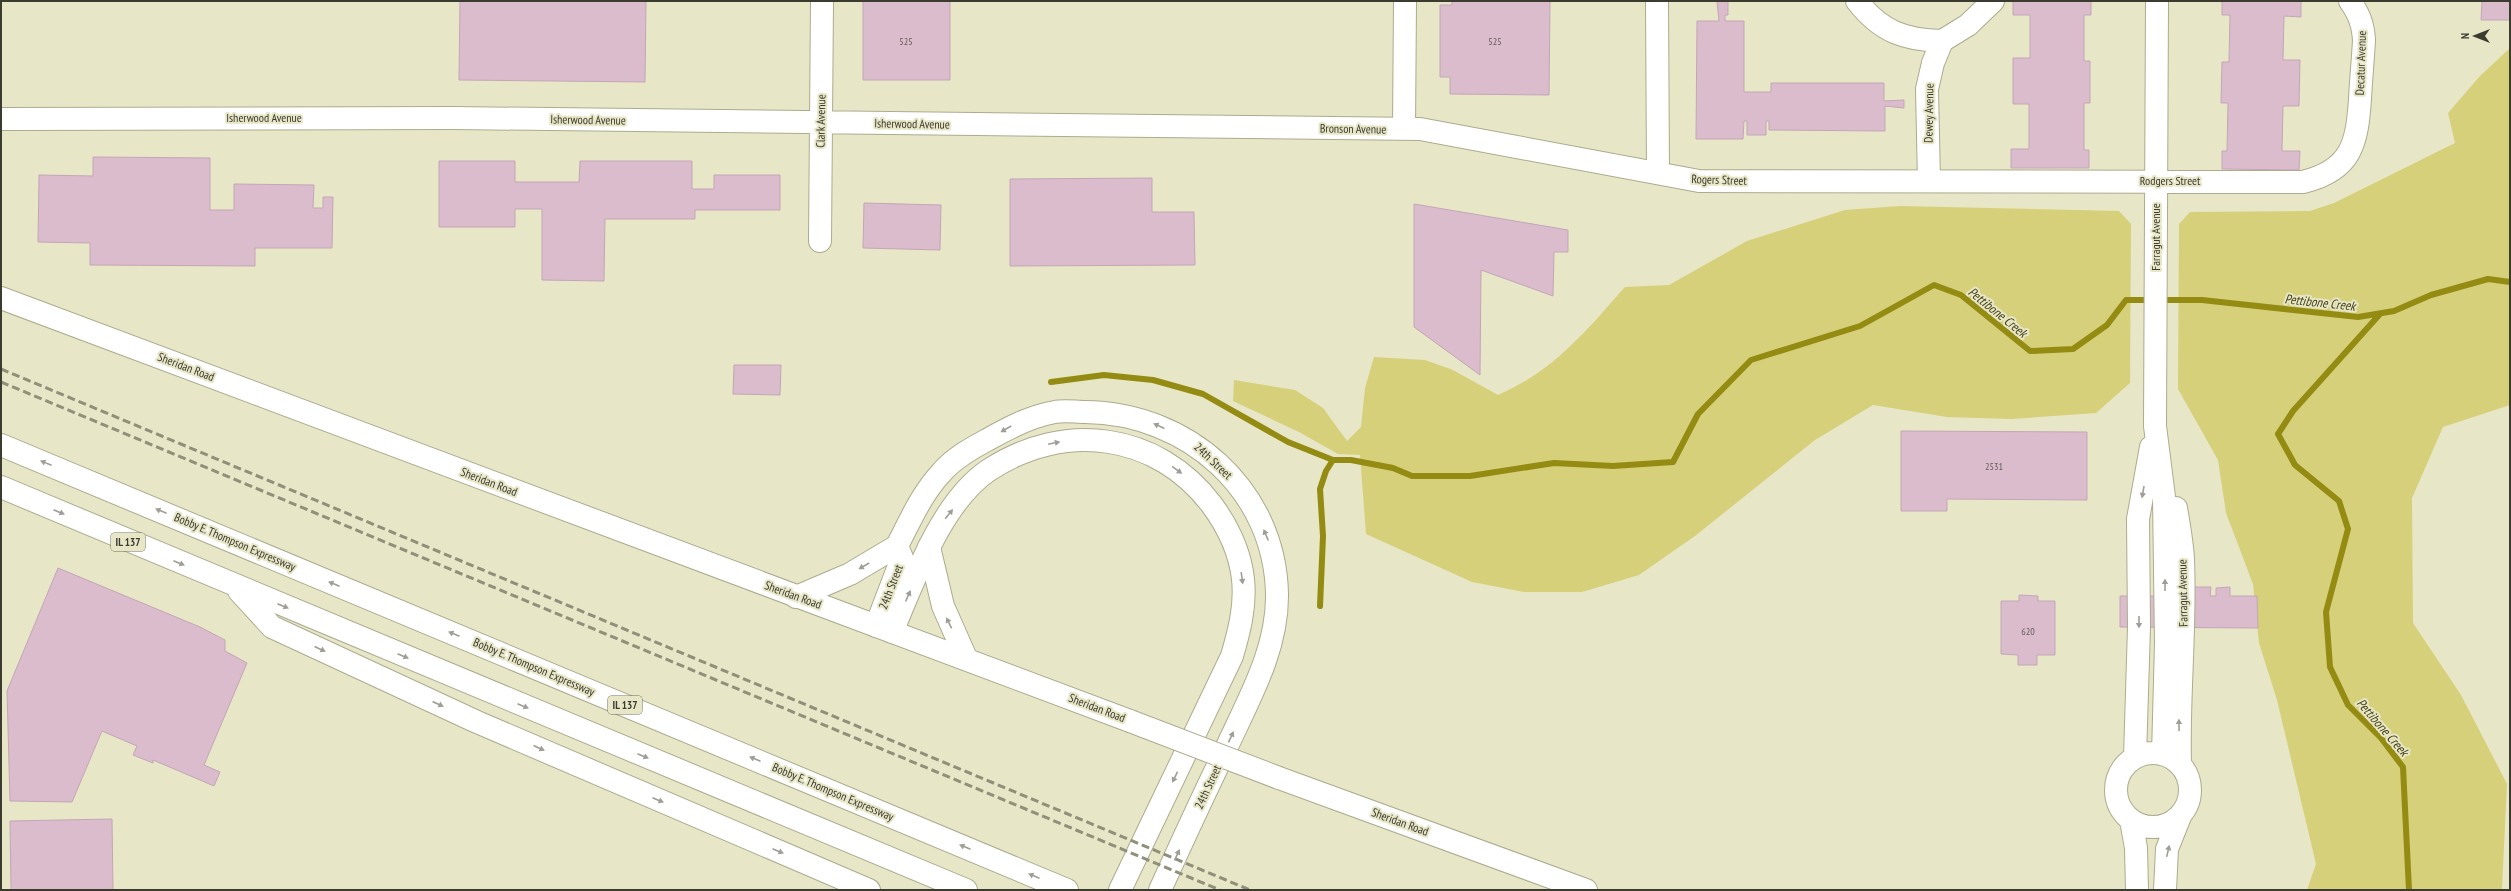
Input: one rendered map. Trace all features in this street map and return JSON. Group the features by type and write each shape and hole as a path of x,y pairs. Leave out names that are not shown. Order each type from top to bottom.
{"main road":[{"name":"Clark Avenue","path":"820,241 822,1"},
{"name":"Bronson Avenue","path":"1174,127 1404,129 1405,1"},
{"path":"1657,1 1658,173"},
{"path":"1857,1 1880,24 1898,35 1916,40 1942,41 1968,25 1993,1"},
{"name":"Farragut Avenue","path":"2157,1 2155,426 2164,497 2166,643 2171,759"},
{"name":"Decatur Avenue","path":"2350,1 2363,26 2364,40 2360,103"},
{"name":"Dewey Avenue","path":"1929,181 1927,89 1933,63 1942,41"},
{"name":"Rodgers Street","path":"1929,181 2303,182 2317,179 2340,163 2352,146 2357,133 2360,103"},
{"name":"Isherwood Avenue","path":"1,119 454,118 1174,127"},
{"name":"Rogers Street","path":"1404,129 1420,129 1700,181 1929,181"},
{"name":"Sheridan Road","path":"1,298 796,597 966,658 1279,778 1586,890"},
{"name":"24th Street","path":"884,629 902,558 897,546 921,502 942,471 971,449 1012,426 1055,411 1104,412 1148,421 1190,441 1225,470 1254,507 1271,545 1277,592 1273,636 1263,667 1160,890"},
{"name":"Farragut Avenue","path":"2135,757 2139,627 2138,519 2155,426"},
{"name":"24th Street","path":"884,629 944,520 968,490 988,471 1024,452 1052,443 1078,439 1117,443 1142,450 1165,462 1190,480 1204,494 1230,535 1243,580 1243,601 1240,628 1232,656 1120,890"},
{"name":"Bobby E. Thompson Expressway","path":"1,445 1067,890"},
{"name":"IL 137","path":"1,487 234,586 966,890"},
{"path":"796,597 850,574 897,546"},
{"path":"929,547 942,606 966,658"},
{"path":"234,586 272,627 477,722 869,890"},
{"path":"2164,890 2167,849 2181,814 2189,800 2190,787 2187,775 2171,759 2146,753 2135,757 2123,768 2116,783 2116,794 2119,807 2130,820 2137,825 2150,828 2163,827 2174,821 2181,814"},
{"path":"2130,820 2136,848 2137,890"}],"shaded area":[{"path":"2510,48 2510,405 2443,427 2412,498 2413,623 2461,695 2507,784 2502,890 2307,890 2316,864 2277,700 2259,643 2253,584 2226,513 2218,460 2178,389 2179,224 2190,212 2310,211 2334,203 2455,143 2448,113 2480,76"},
{"path":"1900,206 2119,211 2131,224 2130,383 2096,413 2012,419 1947,417 1873,405 1815,440 1695,536 1639,575 1582,592 1524,592 1472,582 1366,534 1360,455 1338,454 1299,432 1233,401 1234,380 1295,390 1323,408 1347,441 1361,427 1365,388 1374,357 1425,360 1453,370 1498,395 1518,385 1553,362 1597,319 1625,287 1669,285 1747,241 1845,210"}],"building":[{"path":"460,1 646,1 645,82 459,80"},
{"path":"863,1 950,1 950,80 863,80"},
{"path":"1452,1 1550,1 1549,95 1450,94 1450,77 1440,77 1440,5 1452,5"},
{"path":"1717,1 1728,1 1728,15 1725,15 1725,21 1744,21 1744,92 1771,92 1771,83 1884,83 1884,101 1904,100 1904,108 1885,106 1885,131 1769,130 1769,121 1766,121 1766,135 1747,135 1747,121 1744,121 1743,139 1696,139 1697,21 1719,21"},
{"path":"2013,1 2091,1 2091,15 2084,15 2084,61 2090,61 2090,103 2084,103 2084,150 2089,150 2089,168 2011,168 2011,149 2029,149 2029,104 2013,104 2013,58 2030,58 2030,15 2013,15"},
{"path":"2222,1 2301,1 2301,17 2284,16 2283,60 2300,60 2299,106 2283,106 2282,151 2300,151 2299,170 2222,169 2222,151 2227,151 2228,103 2221,103 2222,62 2229,62 2230,15 2222,15"},
{"path":"2482,1 2510,1 2510,20 2481,20"},
{"path":"93,157 210,158 210,210 234,210 234,184 314,185 313,208 323,208 323,197 333,197 332,248 255,248 255,266 90,265 90,243 38,242 39,175 93,176"},
{"path":"439,161 515,161 515,182 579,182 580,161 692,161 692,189 714,189 714,175 780,175 780,210 695,210 695,219 605,219 604,281 542,280 542,209 515,209 515,227 439,227"},
{"path":"1152,178 1152,212 1194,212 1195,265 1010,266 1010,179"},
{"path":"864,203 941,205 940,250 863,248"},
{"path":"1414,204 1568,230 1568,252 1554,252 1553,296 1481,270 1480,375 1414,327"},
{"path":"734,365 781,365 780,395 733,394"},
{"path":"1901,431 2087,432 2087,500 1947,499 1947,511 1901,511"},
{"path":"58,568 200,627 225,640 225,651 247,663 204,765 220,772 214,786 153,760 153,763 133,755 137,746 102,731 72,802 10,801 7,691"},
{"path":"2193,587 2211,587 2210,596 2216,596 2216,588 2230,587 2230,596 2257,596 2258,628 2120,627 2120,596 2193,596"},
{"path":"2019,595 2038,596 2038,601 2055,601 2055,655 2037,655 2037,665 2018,665 2018,655 2001,654 2001,601 2019,601"},
{"path":"112,819 113,890 11,890 10,821"}],"waterway":[{"name":"Pettibone Creek","path":"1051,382 1104,375 1153,380 1203,394 1288,442 1333,460 1351,460 1393,468 1412,476 1470,476 1554,463 1613,466 1673,462 1698,414 1751,360 1860,326 1934,285 1961,295 2030,351 2073,349 2107,325 2126,300 2202,300 2358,317 2394,311 2431,295 2488,279 2510,282"},
{"name":"Pettibone Creek","path":"2380,314 2293,411 2278,434 2295,465 2339,501 2348,529 2326,612 2330,667 2348,705 2381,738 2403,767 2409,890"},
{"path":"1320,606 1323,536 1320,489 1326,471 1333,460"}],"railway":[{"path":"1,369 1250,890"},
{"path":"1,382 1220,890"}]}
